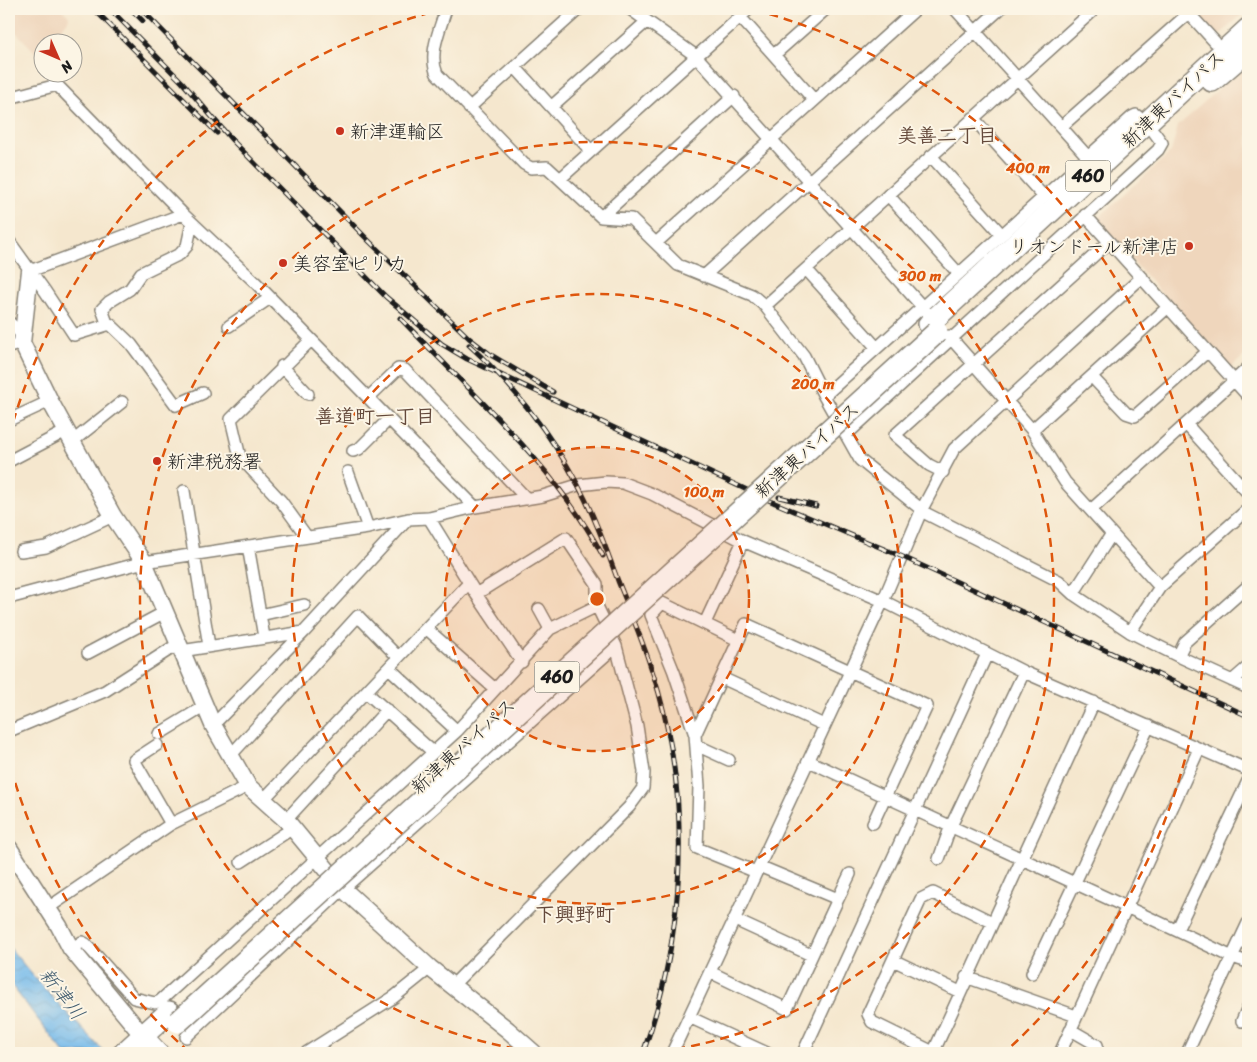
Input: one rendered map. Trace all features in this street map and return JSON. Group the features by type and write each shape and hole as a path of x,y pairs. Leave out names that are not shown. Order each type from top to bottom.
{"highway":[{"name":"新津東バイパス","path":"142,1049 178,1024 1150,128 1248,29"},
{"name":"新津東バイパス","path":"1150,128 1248,50"}],"street":[{"path":"446,9 434,49 433,66 437,74 524,164 532,168 546,167 601,217 631,219 678,266 752,295 765,306 804,356 860,460 927,514 1059,581 1073,594 1130,632 1248,688"},
{"path":"469,108 579,9"},
{"path":"630,9 696,56 734,96 936,325 1032,430 1065,482 1160,587"},
{"path":"560,179 749,9"},
{"path":"774,55 826,9"},
{"path":"656,243 916,9"},
{"path":"955,9 1088,157"},
{"path":"704,276 1000,9"},
{"path":"765,306 1095,9"},
{"path":"1062,127 1187,11 1215,42"},
{"path":"740,17 814,100"},
{"path":"551,107 646,22"},
{"path":"514,67 591,151"},
{"path":"9,98 57,85 475,507"},
{"path":"601,217 734,96"},
{"path":"824,396 877,348 936,325 959,274 1132,117 1136,115 1162,143 1158,150 1085,215 936,325 846,434"},
{"path":"973,118 1044,197"},
{"path":"931,156 1002,235"},
{"path":"888,195 959,274"},
{"path":"30,271 183,214"},
{"path":"1085,215 1248,396"},
{"path":"192,223 187,246 180,254 142,273 130,289 109,302 102,309 107,323 131,344 176,405 203,393"},
{"path":"9,242 74,335 107,323"},
{"path":"943,472 929,465 895,435 1109,242"},
{"path":"806,269 877,348"},
{"path":"18,341 30,271"},
{"path":"672,1053 883,602 922,509 954,449 1142,277"},
{"path":"229,326 270,298"},
{"path":"1032,430 1167,308"},
{"path":"9,322 113,516 144,562 213,725 248,786 289,824 343,889 430,968 534,1053"},
{"path":"307,537 281,501 240,457 231,419 282,366 311,340"},
{"path":"1092,377 1126,413 1134,416 1207,352"},
{"path":"282,366 308,394"},
{"path":"1091,510 1248,368"},
{"path":"368,398 398,369 405,370 526,499"},
{"path":"9,420 50,401"},
{"path":"9,461 69,436 122,402"},
{"path":"353,451 359,449 389,419"},
{"path":"1186,424 1248,493"},
{"path":"348,472 368,528"},
{"path":"9,598 144,562 368,528 408,519 429,518 475,507 526,499 578,485 606,482 623,483 652,494 744,541 883,602 1024,672 1248,770"},
{"path":"184,491 208,646"},
{"path":"1130,632 1160,587 1248,509"},
{"path":"21,551 46,547 113,516"},
{"path":"429,518 476,594 522,662"},
{"path":"213,725 304,632 408,519"},
{"path":"1073,594 1112,535"},
{"path":"453,985 622,813 643,788 644,772 637,726 616,646 597,606 597,584 566,538 476,594"},
{"path":"705,623 744,541"},
{"path":"248,546 264,637"},
{"path":"264,799 469,582"},
{"path":"1178,656 1185,642 1248,586"},
{"path":"738,640 662,603 651,615 674,672 696,740 699,786 697,848 838,898"},
{"path":"260,615 304,605"},
{"path":"71,949 82,942 86,944 134,998 155,1003 457,731 522,662 550,629 597,606"},
{"path":"538,608 550,629"},
{"path":"88,654 165,612"},
{"path":"230,756 358,616 398,657"},
{"path":"696,740 746,624 927,706 873,823"},
{"path":"427,628 495,690"},
{"path":"9,731 105,691 180,647 208,646 304,632"},
{"path":"178,1024 343,889 616,646"},
{"path":"803,1053 987,654"},
{"path":"1232,681 1248,667"},
{"path":"389,668 457,731"},
{"path":"939,859 950,828 1024,672"},
{"path":"722,678 824,725"},
{"path":"367,692 432,752"},
{"path":"992,922 932,893 922,899 868,1014 872,1022 933,1053 966,977 1023,858 1094,702"},
{"path":"171,824 134,760 158,739 206,706"},
{"path":"241,862 289,824 387,710"},
{"path":"1032,973 1148,726"},
{"path":"696,740 729,760"},
{"path":"1060,1053 1199,748"},
{"path":"809,761 914,812 1023,858 1232,957 1248,962"},
{"path":"1177,930 1248,781"},
{"path":"48,908 171,824 248,786"},
{"path":"9,848 48,908 71,949 142,1049"},
{"path":"710,972 787,1008 850,874"},
{"path":"735,920 811,955"},
{"path":"1188,1053 1248,923"},
{"path":"892,960 960,992"},
{"path":"306,1053 394,997 430,968"},
{"path":"966,977 1076,1016"},
{"path":"1242,1021 1248,1007"},
{"path":"689,1017 767,1053"},
{"path":"1071,1030 1098,1045"}],"shaded area":[{"path":"9,9 62,9 69,16 68,21 57,32 32,32 32,49 9,25"},
{"path":"1190,9 1248,9 1216,38"},
{"path":"1248,62 1248,352 1232,367 1228,368 1098,222 1098,218 1171,152 1178,126"}],"water":[{"path":"9,947 40,984 105,1053 64,1053 9,982"}],"railway":[{"path":"94,9 217,133"},
{"path":"110,9 182,82 232,140 386,297 442,344 467,359 775,503 903,557 1248,716"},
{"path":"131,9 143,21"},
{"path":"141,9 370,242 469,338 491,355 553,392"},
{"path":"400,318 483,402 536,460 583,522 603,556"},
{"path":"469,345 530,410 556,447 578,485 600,532 639,634 663,708 674,768 678,809 678,892 666,974 656,1014 643,1053"},
{"path":"779,497 816,506"}],"place":[{"name":"新津運輸区","path":"340,131"},
{"name":"リオンドール新津店","path":"1189,246"},
{"name":"美容室ピリカ","path":"283,263"},
{"name":"新津税務署","path":"157,461"}],"district":[{"name":"美善二丁目","path":"947,135"},
{"name":"善道町一丁目","path":"375,416"},
{"name":"下興野町","path":"575,914"}],"water label":[{"name":"新津川","path":"62,994"}]}
